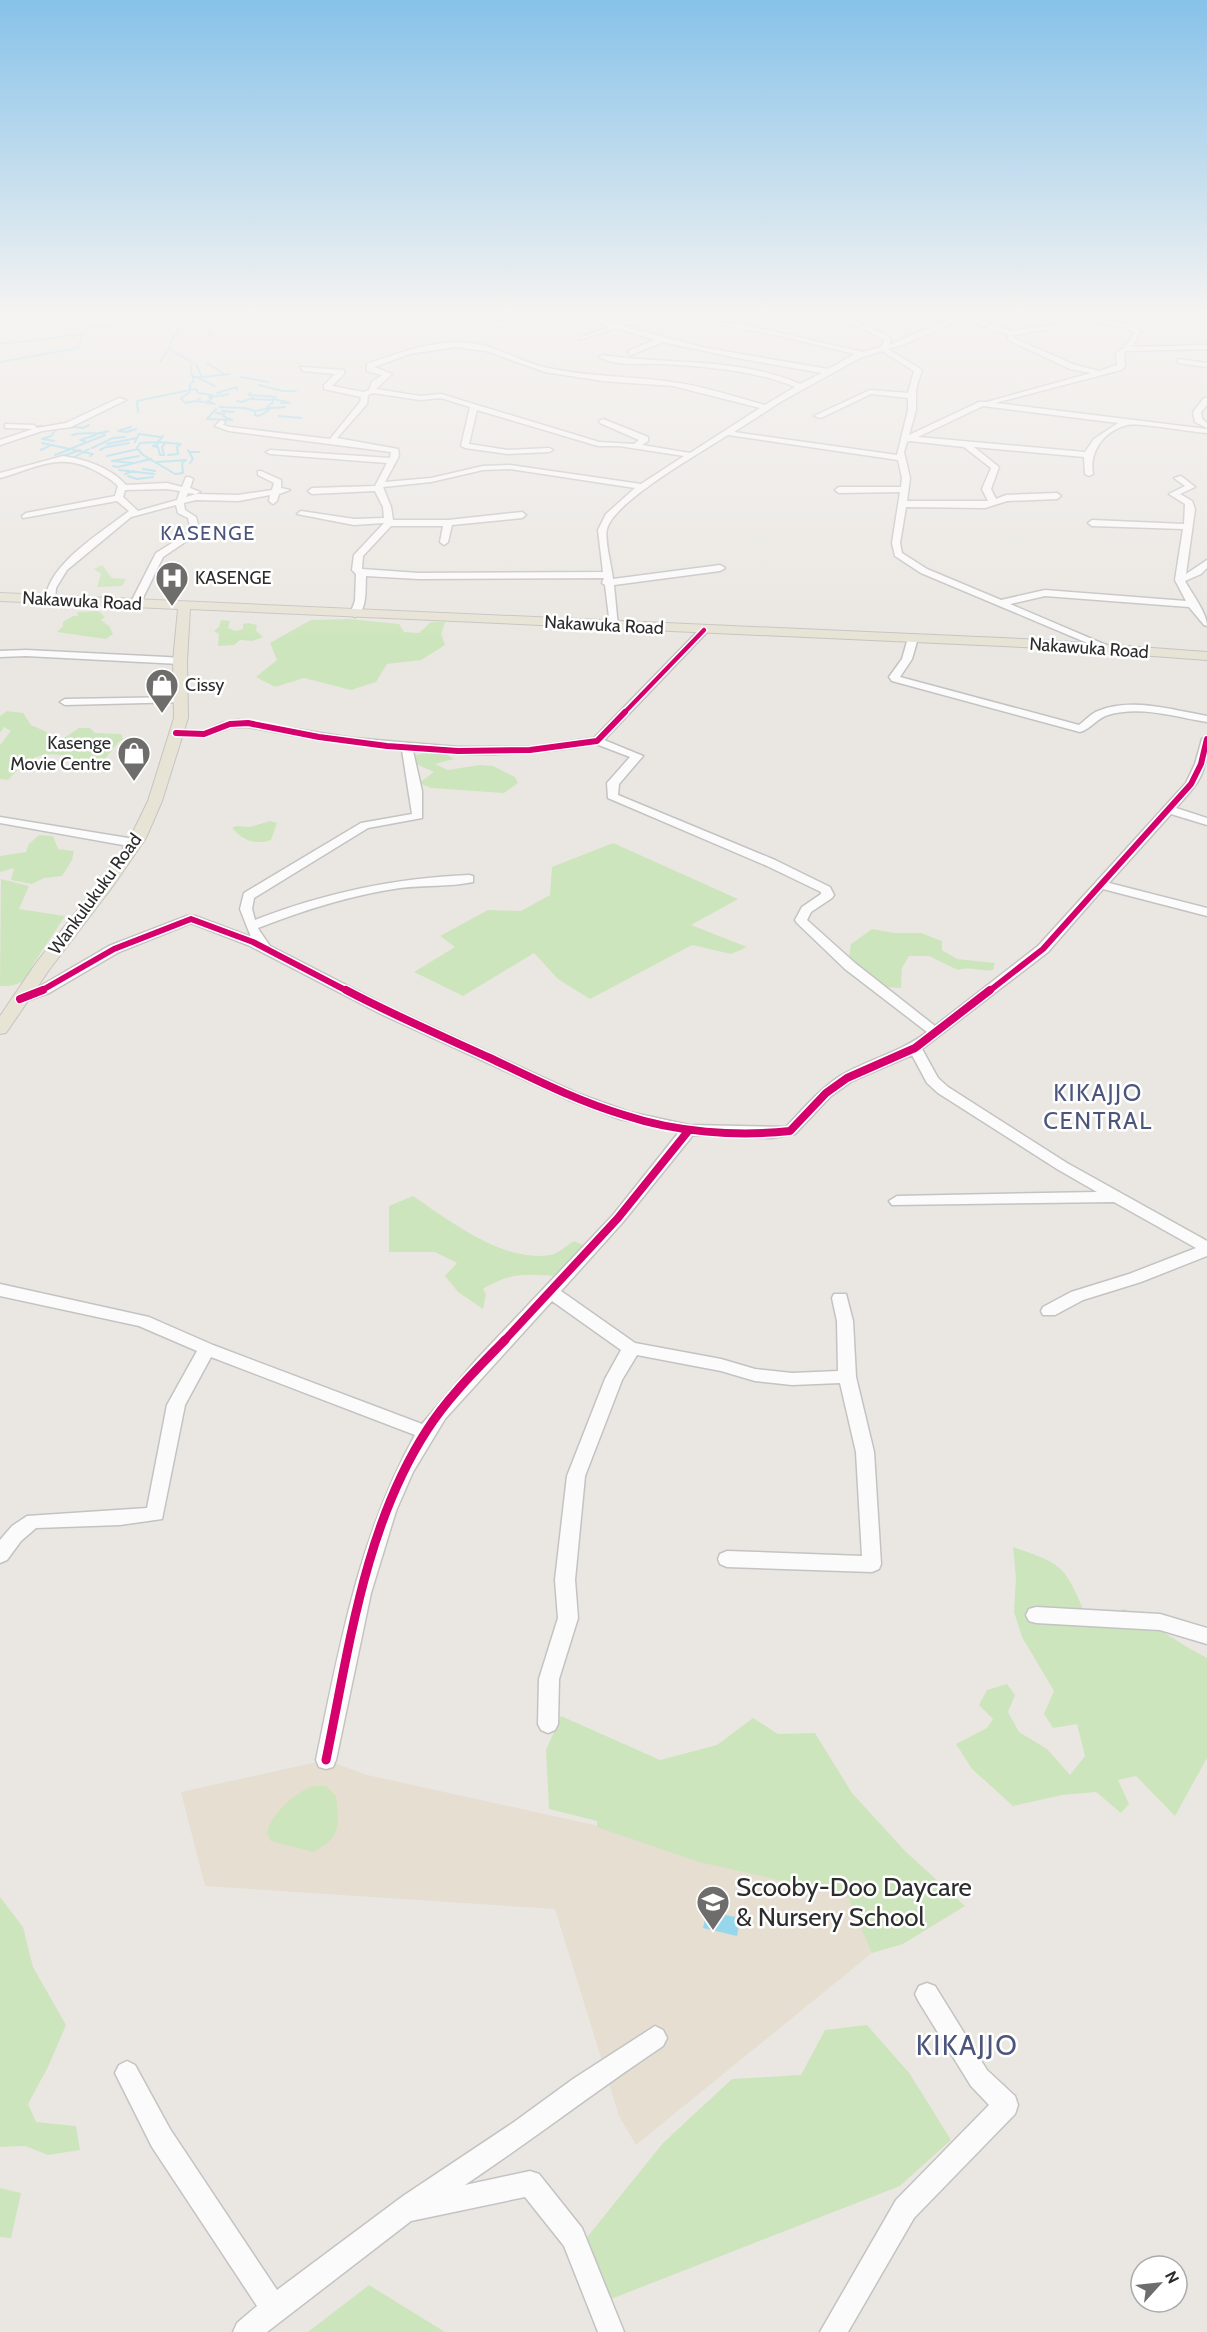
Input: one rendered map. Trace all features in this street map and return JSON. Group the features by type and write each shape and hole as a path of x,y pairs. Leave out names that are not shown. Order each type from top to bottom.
{"main road":[{"name":"Nakawuka Road","path":"0,597 913,638 1108,648 1207,656"},
{"name":"Wankulukuku Road","path":"0,1029 107,883 134,843 155,801 181,718 180,661 184,606"}],"street":[{"path":"0,431 4,424 58,427"},
{"path":"0,443 40,429 66,424"},
{"path":"220,424 219,426 228,429 395,451 395,456 379,486 387,507 389,521 360,555 357,570 361,573 360,601 355,614"},
{"path":"339,443 333,438 345,424"},
{"path":"470,424 465,446 508,452 551,448 527,469"},
{"path":"523,424 565,438 690,455"},
{"path":"610,424 645,439 635,447"},
{"path":"615,625 602,537 603,526 609,516 642,487 741,424"},
{"path":"907,424 907,439 900,452 906,478 896,543 898,554 924,571 1108,648"},
{"path":"907,439 939,424"},
{"path":"1089,474 1086,466 1087,455 1094,442 1123,424"},
{"path":"1150,424 1207,431"},
{"path":"727,433 900,458"},
{"path":"907,439 1087,455"},
{"path":"966,445 995,467 985,486 986,493 993,501"},
{"path":"270,452 392,461"},
{"path":"0,476 65,458 105,472 120,483 120,493 133,509 132,515"},
{"path":"312,491 431,480 483,468 527,469 642,487"},
{"path":"261,473 278,482 273,502"},
{"path":"1178,478 1191,487 1173,494 1189,503 1191,509 1180,580 1192,604 1207,623"},
{"path":"135,604 159,555 196,532 192,517 181,511 180,502 189,479"},
{"path":"26,516 100,500 120,493 167,486 207,494"},
{"path":"838,490 903,489"},
{"path":"50,600 51,588 63,568 92,546 101,536 132,515 196,497 238,498 286,490"},
{"path":"902,504 985,505 993,501 1012,498 1057,496"},
{"path":"301,514 354,522 448,523 522,515"},
{"path":"444,542 448,523"},
{"path":"1092,523 1187,527"},
{"path":"1180,580 1198,572 1207,563"},
{"path":"361,573 608,579 720,568"},
{"path":"1000,603 1045,593 1192,604"},
{"path":"597,741 704,630"},
{"path":"913,638 907,659 894,677 896,679 1080,729 1091,718 1122,708 1140,708 1207,719"},
{"path":"0,654 29,652 70,657 126,657 180,661"},
{"path":"65,702 181,700"},
{"path":"176,733 206,733 225,724 238,723 277,727 317,737 407,747 537,749 597,741 637,756 614,783 612,796 771,863 826,890 828,895 806,910 801,920 850,966 936,1033"},
{"path":"20,999 52,986 114,949 191,919 265,948 377,1007 574,1097 624,1116 689,1130 771,1133 790,1131 826,1093 848,1078 915,1048 1043,950 1191,784 1201,764 1207,739"},
{"path":"265,948 252,926 245,905 248,896 365,825 418,816 416,791 407,747"},
{"path":"1168,809 1207,822"},
{"path":"0,820 134,843"},
{"path":"252,926 304,905 335,896 420,881 469,879"},
{"path":"1102,885 1207,912"},
{"path":"915,1048 932,1080 943,1090 1023,1143 1207,1249"},
{"path":"326,1760 365,1583 384,1521 411,1456 425,1432 489,1353 571,1270 657,1172 689,1130"},
{"path":"897,1201 1117,1197"},
{"path":"1049,1311 1077,1296 1136,1278 1207,1249"},
{"path":"0,1290 143,1321 207,1349 425,1432"},
{"path":"549,1291 630,1348 721,1365 755,1375 792,1379 847,1377"},
{"path":"727,1559 872,1564 865,1452 847,1377 844,1321 840,1298"},
{"path":"548,1724 549,1679 568,1618 564,1580 576,1476 614,1379 628,1357 630,1348"},
{"path":"0,1555 27,1523 34,1521 120,1518 155,1514 176,1405 207,1349"},
{"path":"1036,1615 1160,1622 1207,1636"},
{"path":"833,2332 905,2209 1006,2105 979,2078 927,1995"},
{"path":"246,2332 405,2210 655,2038"},
{"path":"128,2073 161,2138 274,2309"},
{"path":"405,2210 530,2183 573,2237 610,2332"}],"shaded area":[{"name":"Scooby-Doo Daycare & Nursery School","path":"326,1760 367,1775 848,1881 872,1953 636,2145 619,2116 555,1909 205,1886 181,1792"}],"green space":[{"path":"102,565 112,578 126,579 122,586 97,587 101,574 94,569"},
{"path":"99,611 105,617 101,620 109,626 113,634 106,639 57,632 63,626 63,622 73,616 78,616 77,612"},
{"path":"349,619 399,624 404,632 419,633 431,622 445,622 441,634 445,645 421,660 387,664 376,682 351,690 304,678 275,687 256,677 277,660 270,643 311,620"},
{"path":"221,620 230,621 228,628 236,631 243,629 243,624 257,625 256,631 263,637 252,641 240,640 234,645 218,646 219,634 214,631 219,627"},
{"path":"7,711 23,713 31,725 47,732 48,737 64,738 79,728 90,728 95,733 121,734 123,739 98,763 89,764 59,755 42,755 21,767 8,780 0,779 0,745 11,731 4,727 0,733 0,716"},
{"path":"442,752 454,759 435,764 448,770 479,765 493,766 515,777 518,783 504,793 431,788 419,783 434,772 416,764 415,755"},
{"path":"270,821 277,823 271,840 250,841 232,828 250,827"},
{"path":"39,835 53,836 58,849 74,851 72,860 62,876 44,878 32,884 11,880 14,868 0,872 0,856 26,852 29,844"},
{"path":"613,843 738,899 691,925 747,947 731,954 692,945 590,999 558,979 534,953 463,996 414,972 455,947 440,936 488,910 521,911 550,895 552,867"},
{"path":"1,879 29,886 19,909 65,916 32,966 34,971 19,983 10,986 0,986"},
{"path":"872,929 894,933 921,933 942,941 942,950 957,959 995,963 993,970 958,970 929,956 909,956 902,968 901,988 884,987 849,959 851,944"},
{"path":"413,1196 460,1228 514,1253 532,1256 550,1255 574,1241 586,1246 556,1276 518,1275 493,1283 483,1289 486,1294 483,1309 458,1292 445,1276 457,1263 435,1252 389,1252 389,1206"},
{"path":"1013,1547 1041,1557 1059,1567 1071,1583 1084,1611 1112,1615 1124,1609 1207,1658 1207,1758 1175,1816 1136,1776 1118,1780 1129,1804 1121,1813 1096,1792 1062,1795 1013,1806 972,1769 956,1744 987,1728 993,1719 979,1705 987,1690 1007,1684 1015,1695 1008,1712 1019,1732 1047,1749 1070,1775 1085,1756 1077,1724 1053,1728 1044,1714 1054,1691 1022,1637 1014,1612 1016,1578"},
{"path":"561,1716 660,1760 717,1745 753,1718 778,1734 815,1733 852,1793 904,1850 965,1906 903,1944 872,1953 847,1895 699,1862 597,1827 597,1821 549,1809 546,1750"},
{"path":"313,1786 326,1786 336,1796 338,1823 334,1835 313,1852 271,1841 267,1833 273,1818 299,1793"},
{"path":"0,1897 23,1927 33,1967 66,2025 48,2067 28,2104 36,2122 76,2126 80,2150 48,2155 25,2146 0,2147"},
{"path":"867,2025 910,2074 951,2140 900,2186 611,2299 584,2241 663,2143 732,2079 801,2075 825,2030"},
{"path":"0,2188 21,2193 11,2238 0,2237"},
{"path":"369,2285 445,2332 308,2332"}],"water":[{"path":"707,1911 740,1918 737,1936 703,1928"}],"waterway":[{"path":"65,426 83,428 89,425"},
{"path":"38,426 53,426"},
{"path":"54,441 42,439 51,436 58,427"},
{"path":"131,427 118,431 127,432 136,429"},
{"path":"72,435 108,431"},
{"path":"137,438 139,434 160,437"},
{"path":"87,442 80,440 96,435"},
{"path":"70,449 105,435"},
{"path":"158,442 163,436"},
{"path":"92,448 113,438 125,437"},
{"path":"107,444 137,438"},
{"path":"135,442 137,438"},
{"path":"138,449 140,443 158,442"},
{"path":"158,442 165,443"},
{"path":"42,443 70,449"},
{"path":"107,447 129,443"},
{"path":"158,444 153,446 158,447 160,455 164,455 162,447 165,443"},
{"path":"165,443 181,444 177,447 178,454 168,455"},
{"path":"41,450 51,445"},
{"path":"100,450 106,447"},
{"path":"55,455 71,449"},
{"path":"71,449 78,451"},
{"path":"84,452 89,449"},
{"path":"107,456 138,449"},
{"path":"138,449 150,459"},
{"path":"63,456 78,451"},
{"path":"78,451 84,452"},
{"path":"77,459 73,458 84,452"},
{"path":"84,452 93,454 90,456"},
{"path":"189,452 199,452"},
{"path":"189,452 193,459 190,463"},
{"path":"133,463 112,461 139,456"},
{"path":"113,466 118,467 150,459"},
{"path":"150,459 175,474"},
{"path":"157,462 186,460 182,463 183,473 176,474"},
{"path":"143,469 155,471"},
{"path":"119,470 132,472"},
{"path":"125,474 132,472"},
{"path":"132,472 154,474"},
{"path":"128,476 137,479 153,477"}],"cycle path":[{"path":"176,733 204,734 230,724 248,723 352,742 458,751 530,750 597,741 704,630"},
{"path":"20,999 44,990 114,949 191,919 253,942 386,1011 574,1097 625,1116 689,1130 771,1133 790,1131 826,1093 847,1078 915,1048 1043,949 1191,784 1201,764 1207,739"},
{"path":"326,1760 352,1635 373,1551 404,1472 424,1435 438,1415 483,1363 618,1218 689,1130"}],"place":[{"name":"KASENGE","path":"172,607"},
{"name":"Cissy","path":"162,714"},
{"name":"Kasenge Movie Centre","path":"134,782"},
{"name":"Scooby-Doo Daycare & Nursery School","path":"713,1931"}],"district":[{"name":"KASENGE","path":"208,533"},
{"name":"KIKAJJO CENTRAL","path":"1098,1107"},
{"name":"KIKAJJO","path":"967,2045"}]}
